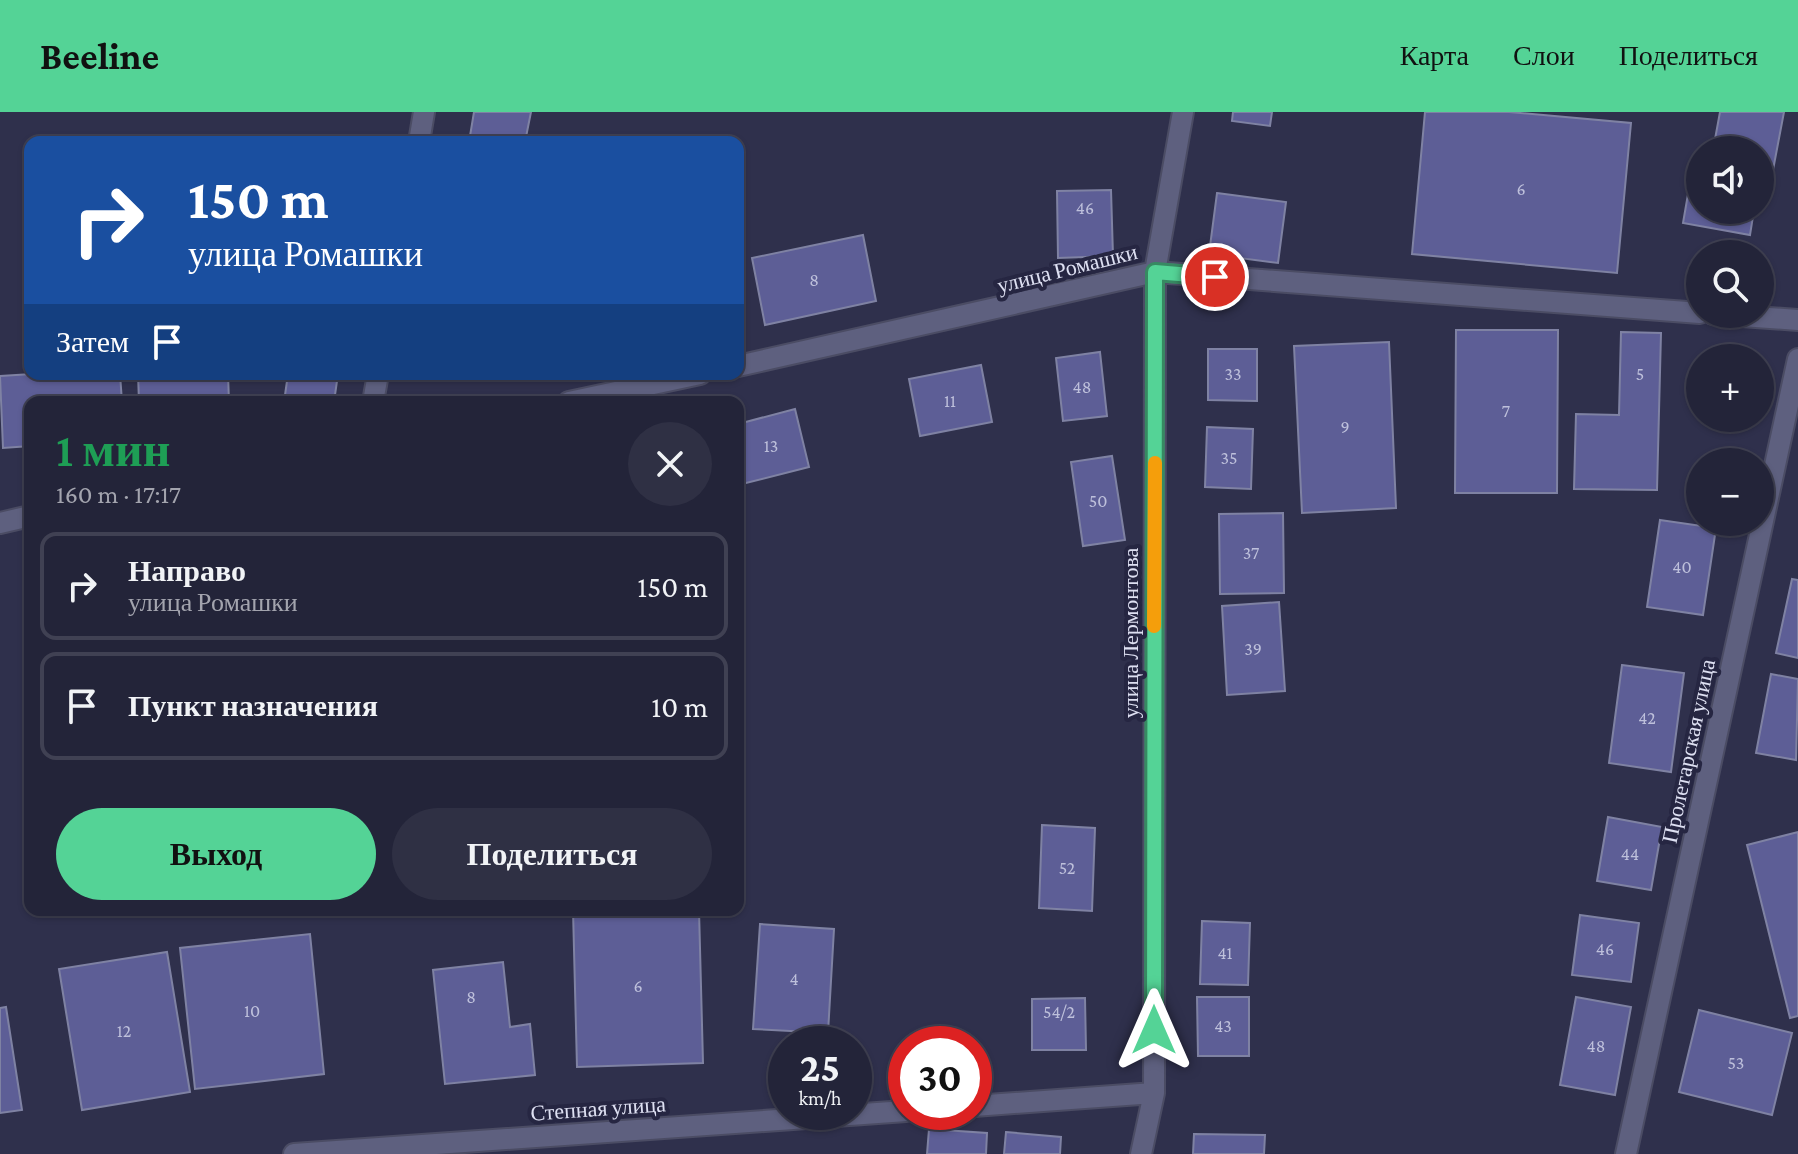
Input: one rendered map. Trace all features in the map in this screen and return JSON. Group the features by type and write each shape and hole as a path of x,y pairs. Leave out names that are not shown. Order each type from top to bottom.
{"street":[{"path":"420,136 424,112"},
{"name":"улица Лермонтова","path":"1141,1154 1154,1093 1155,272 1183,112"},
{"name":"улица Ромашки","path":"744,365 1155,272 1686,312"},
{"path":"1774,318 1798,320"},
{"name":"Пролетарская улица","path":"1626,1154 1798,359"},
{"path":"597,396 672,380"},
{"path":"0,523 24,517"},
{"path":"992,1105 1154,1093"},
{"name":"Степная улица","path":"294,1154 888,1112"}],"building":[{"path":"474,112 531,112 526,136 470,136"},
{"path":"1233,112 1272,112 1270,126 1232,121"},
{"path":"1425,112 1509,112 1631,123 1617,273 1412,254"},
{"path":"1720,112 1784,112 1774,165 1774,136 1716,136"},
{"path":"1111,190 1113,256 1058,258 1057,191"},
{"path":"1217,193 1286,202 1278,263 1209,254"},
{"path":"1689,224 1752,224 1750,235"},
{"path":"863,235 876,301 765,325 752,258"},
{"path":"1456,330 1558,330 1557,493 1455,493"},
{"path":"1621,332 1661,333 1657,490 1574,489 1576,414 1619,415"},
{"path":"1389,342 1396,508 1302,513 1294,346"},
{"path":"1208,349 1257,349 1257,401 1208,400"},
{"path":"1100,352 1107,416 1063,421 1056,358"},
{"path":"981,365 992,422 920,436 909,379"},
{"path":"24,374 24,380 120,380 122,396 24,396 24,446 3,448 0,376"},
{"path":"138,380 228,380 229,396 139,396"},
{"path":"287,380 337,380 335,396 285,396"},
{"path":"795,409 809,467 744,483 744,422"},
{"path":"1207,427 1253,429 1251,489 1205,487"},
{"path":"1112,456 1125,540 1083,546 1071,462"},
{"path":"1283,513 1284,593 1220,594 1219,514"},
{"path":"1660,520 1686,524 1686,536 1715,536 1703,615 1647,607"},
{"path":"1792,579 1798,580 1798,658 1776,653"},
{"path":"1279,602 1285,691 1227,695 1222,606"},
{"path":"1622,665 1684,673 1671,772 1609,763"},
{"path":"1771,674 1798,679 1796,760 1756,753"},
{"path":"1608,817 1662,827 1651,890 1597,881"},
{"path":"1042,825 1095,828 1092,911 1039,908"},
{"path":"1798,832 1798,1016 1790,1018 1747,845"},
{"path":"1580,915 1639,923 1631,982 1572,975"},
{"path":"573,916 699,916 703,1063 577,1067"},
{"path":"1202,921 1250,923 1248,985 1200,984"},
{"path":"760,924 834,929 828,1026 768,1026 768,1030 753,1029"},
{"path":"310,934 324,1074 195,1089 180,948"},
{"path":"167,952 190,1092 82,1110 59,969"},
{"path":"503,962 510,1027 530,1024 535,1075 445,1084 433,970"},
{"path":"1197,997 1249,997 1249,1056 1198,1056"},
{"path":"1576,997 1631,1007 1615,1095 1560,1085"},
{"path":"1085,998 1086,1050 1032,1050 1032,999"},
{"path":"6,1007 22,1110 0,1113 0,1008"},
{"path":"1699,1010 1792,1033 1772,1115 1679,1092"},
{"path":"929,1130 987,1133 986,1154 927,1154"},
{"path":"1006,1132 1061,1137 1060,1154 1004,1154"},
{"path":"1194,1134 1265,1135 1264,1154 1193,1154"}],"slow traffic":[{"path":"1154,626 1155,463"}],"route":[{"path":"1154,1030 1155,272 1215,277"}]}
